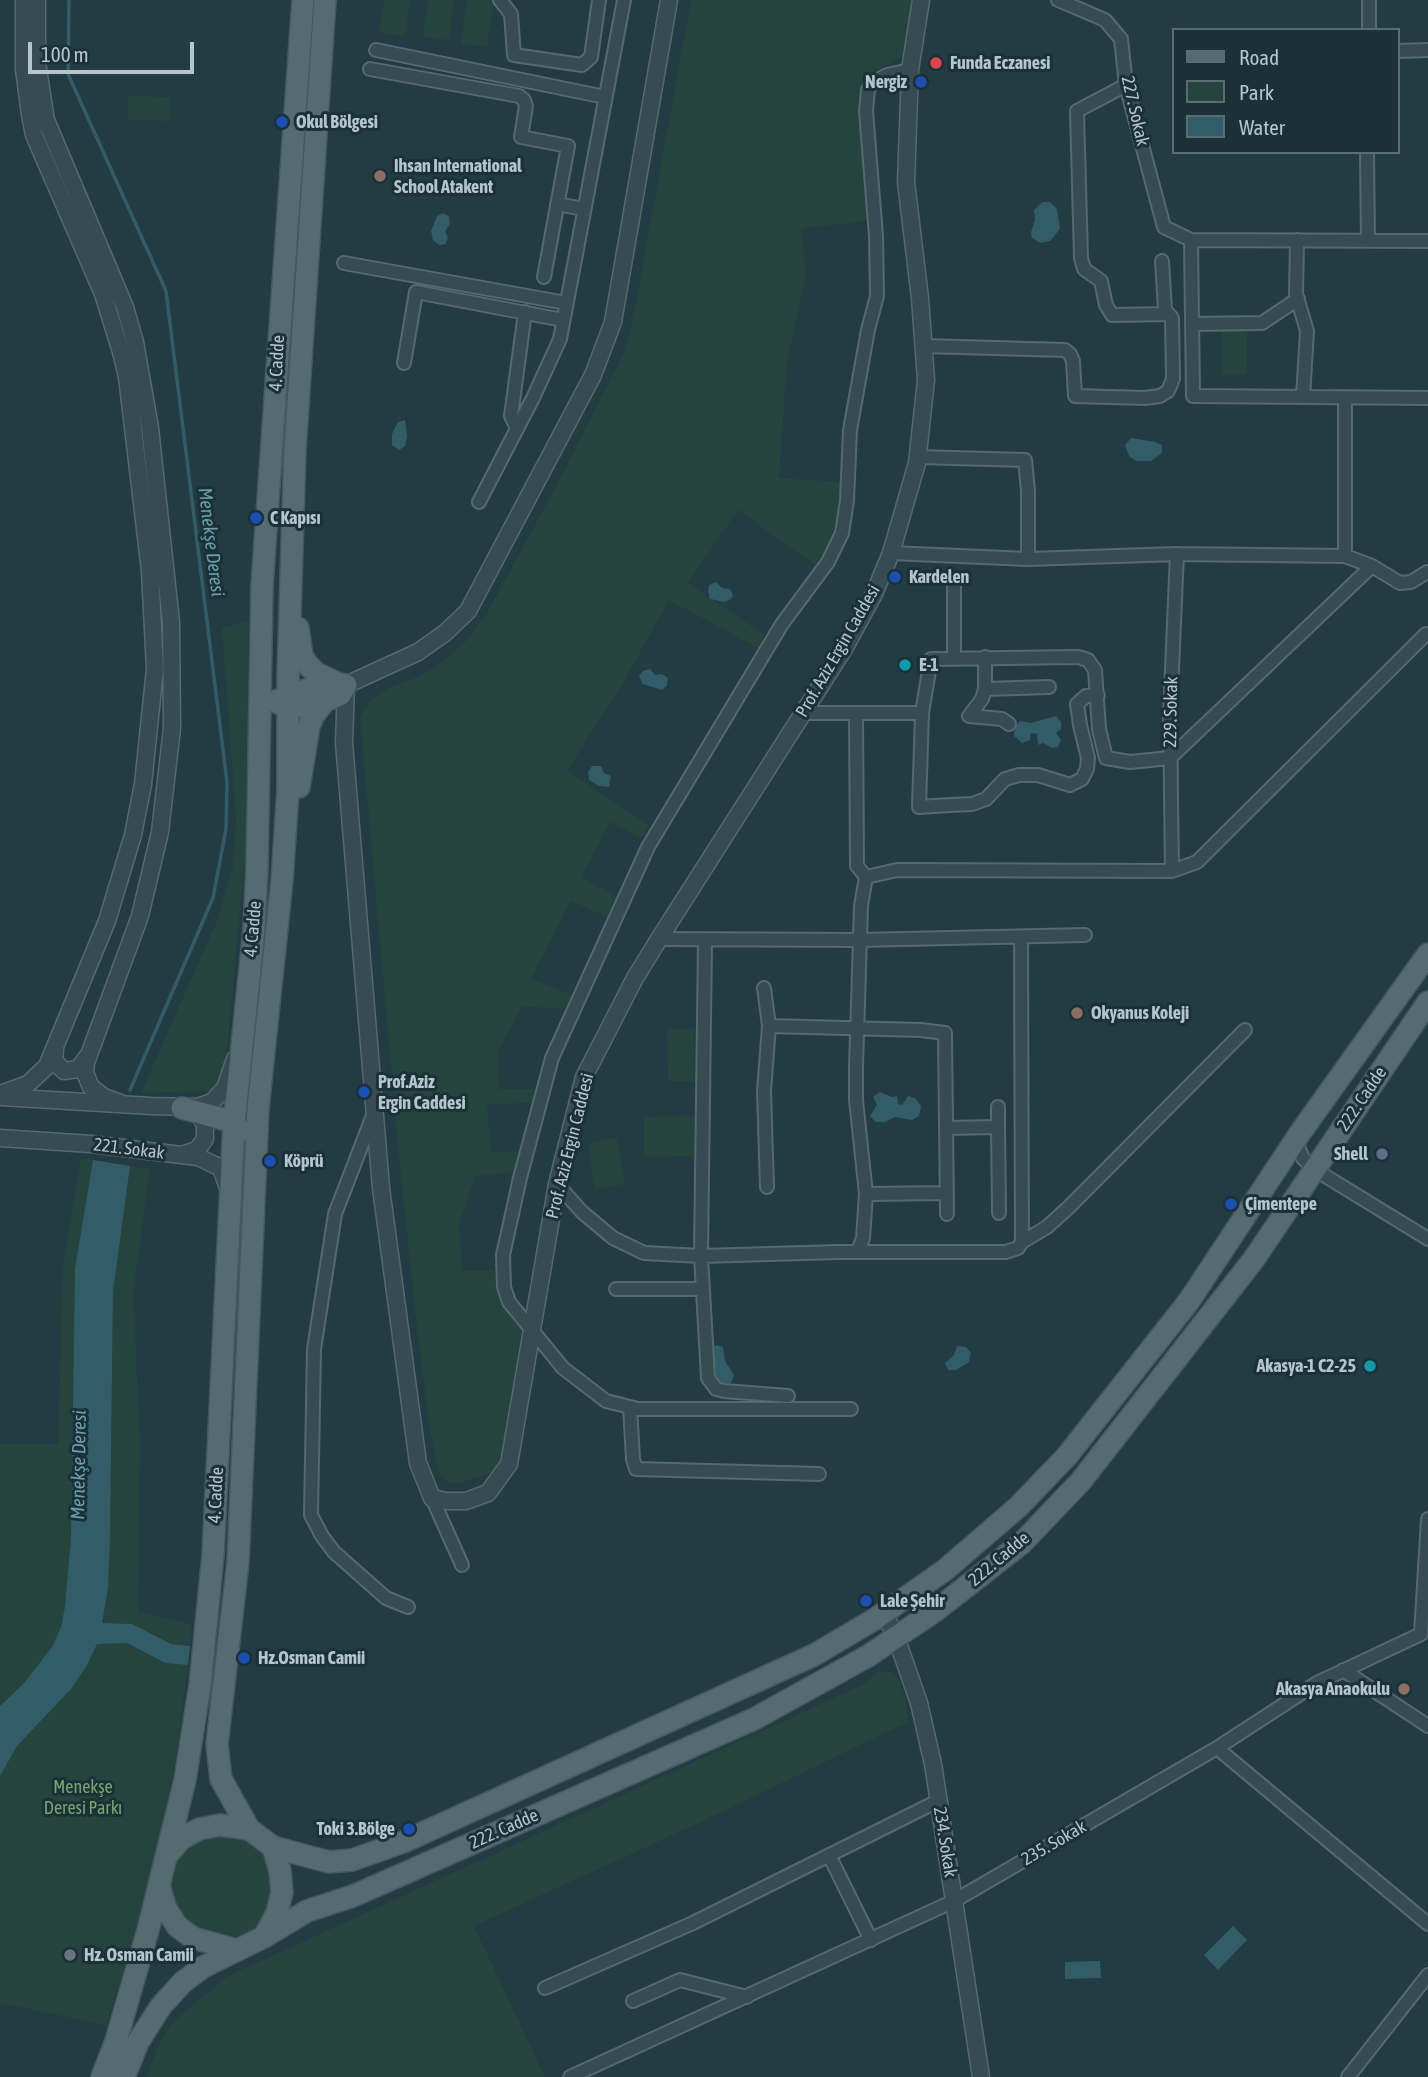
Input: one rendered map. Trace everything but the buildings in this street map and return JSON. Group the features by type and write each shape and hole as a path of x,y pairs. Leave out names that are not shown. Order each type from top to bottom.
{"main road":[{"name":"4. Cadde","path":"167,1855 185,1780 200,1685 213,1555 234,1123 254,930 264,561 303,0"},
{"name":"4. Cadde","path":"249,1829 221,1779 217,1744 238,1562 258,1108 288,790 286,702 296,422 325,0"},
{"path":"264,561 273,594 272,685 276,699 300,708 340,695 340,684"},
{"path":"290,570 302,656 316,673 340,684"},
{"path":"260,735 268,714 286,702 340,684"},
{"path":"283,864 309,726 325,701"},
{"name":"222. Cadde","path":"273,1847 329,1862 352,1860 403,1842 814,1655 884,1613 945,1570 1018,1507 1067,1456 1189,1301 1294,1141 1428,954"},
{"name":"222. Cadde","path":"264,1937 307,1910 353,1896 754,1719 868,1656 935,1611 1021,1543 1081,1480 1254,1259 1428,1002"},
{"path":"189,1110 234,1123 243,1133 246,1139 253,1215"},
{"path":"102,2077 116,2040 167,1855 181,1839 199,1829 220,1825 249,1829 273,1847 280,1871 282,1892 276,1913 264,1937 203,1966 183,1982 161,2006 138,2042 124,2077"},
{"path":"159,1886 166,1909 177,1926 193,1938 237,1950"}],"street":[{"path":"0,1096 28,1084 47,1066 107,921 133,835 148,755 154,683 150,570 127,377 103,294 34,135 24,69 24,0"},
{"path":"37,0 37,63 46,120 125,307 135,342 150,428 171,622 172,728 160,832 140,916 88,1058 85,1073 91,1087 104,1097 123,1104"},
{"path":"500,0 511,14 514,55 582,65 591,57 599,0"},
{"path":"479,502 560,339 624,0"},
{"path":"462,1565 418,1463 381,1188 340,684 418,652 445,633 468,611 593,375 612,322 669,0"},
{"name":"Prof. Aziz Ergin Caddesi","path":"432,1498 466,1501 488,1493 509,1464 557,1184 584,1077 635,978 844,649 874,594 891,553 918,457 926,380 920,298 906,182 910,70 921,0"},
{"name":"227. Sokak","path":"1058,0 1071,3 1105,20 1121,38 1126,85 1164,227 1191,240"},
{"path":"1368,0 1368,28"},
{"path":"376,50 606,97"},
{"path":"1400,51 1428,50"},
{"path":"370,69 522,97 526,106 521,137 568,145 544,277"},
{"path":"852,1409 638,1409 606,1401 563,1368 509,1302 504,1287 503,1255 552,1058 648,848 782,624 828,562 842,533 847,501 850,430 868,330 877,296 876,236 866,111 868,90 872,83 887,75 910,70"},
{"path":"924,346 1065,350 1073,361 1075,396 1145,398 1160,396 1168,391 1173,379 1172,318 1167,314 1112,315 1106,304 1101,281 1084,269 1081,258 1077,111 1126,85"},
{"path":"1367,154 1368,240"},
{"path":"557,204 584,209"},
{"path":"1428,241 1191,240 1193,396 1428,398"},
{"path":"1297,240 1295,268 1298,299 1307,331 1303,397"},
{"path":"1162,261 1167,314"},
{"path":"344,263 566,303"},
{"path":"404,363 416,292 563,320"},
{"path":"1192,324 1262,323 1298,299"},
{"path":"517,428 511,416 525,313"},
{"path":"1345,398 1345,556"},
{"path":"918,457 1025,460 1028,559"},
{"path":"891,553 1028,559 1177,554 1345,556 1372,566 1400,583 1411,582 1427,572"},
{"name":"229. Sokak","path":"1172,871 1170,715 1177,554"},
{"path":"1098,695 1086,696 1077,704 1088,758 1082,779 1070,785 1038,775 1019,775 1005,779 986,799 972,804 919,807 922,713 931,659 1078,657 1088,660 1095,670 1098,695 1099,729 1105,758 1130,762 1170,758 1372,566"},
{"path":"954,586 954,658"},
{"path":"866,877 897,870 1172,871 1197,862 1426,634"},
{"path":"985,657 985,689 982,699 969,716 1002,719 1009,724"},
{"path":"985,689 1049,687"},
{"path":"803,713 922,713"},
{"path":"856,715 857,866 866,877"},
{"path":"858,1252 863,1238 866,1194 856,1100 856,1028 860,906 866,877"},
{"path":"659,939 859,940 1085,935"},
{"path":"1021,937 1022,1242"},
{"path":"705,940 701,1256 705,1364 710,1384 724,1391 788,1396"},
{"path":"764,988 769,1026 764,1091 767,1187"},
{"path":"769,1026 945,1033 947,1214"},
{"path":"557,1184 582,1212 612,1238 644,1253 701,1256 1006,1252 1018,1248 1022,1242 1047,1227 1069,1207 1245,1030"},
{"path":"0,1096 189,1110 216,1099 225,1088 241,1044"},
{"path":"55,1050 54,1061 64,1071 78,1069 88,1058"},
{"path":"998,1107 999,1213"},
{"path":"181,1155 197,1150 205,1139 205,1124 189,1110"},
{"path":"374,1113 335,1214 320,1308 314,1349 311,1515 334,1552 386,1598 408,1607"},
{"path":"947,1128 998,1127"},
{"name":"221. Sokak","path":"0,1138 91,1144 198,1157 221,1168 230,1201"},
{"path":"1294,1141 1303,1158 1314,1169 1428,1239"},
{"path":"866,1194 947,1193"},
{"path":"616,1289 702,1289"},
{"path":"630,1407 636,1469 819,1474"},
{"name":"235. Sokak","path":"570,2077 954,1901 1217,1748 1317,1683 1424,1637 1428,1519"},
{"name":"234. Sokak","path":"884,1613 896,1637 919,1703 933,1764 981,2077"},
{"path":"1343,1670 1428,1726"},
{"path":"1217,1748 1428,1924"},
{"path":"545,1988 693,1923 938,1801"},
{"path":"829,1855 871,1940"},
{"path":"1348,2077 1428,1975"},
{"path":"633,2001 680,1980 747,1997"}],"green space":[{"path":"384,0 410,0 405,36 379,33"},
{"path":"428,0 454,0 449,40 423,37"},
{"path":"467,0 494,0 487,47 461,44"},
{"path":"691,0 913,0 904,53 871,74 862,91 870,221 801,228 806,274 787,362 779,478 842,482 839,510 830,541 815,565 738,510 688,583 765,635 758,648 669,600 623,683 567,771 649,825 642,838 610,822 581,878 617,896 607,917 571,901 531,979 572,995 566,1008 522,1007 497,1053 499,1089 537,1089 534,1103 487,1104 491,1152 522,1151 517,1172 475,1176 459,1224 462,1271 495,1271 497,1293 517,1317 521,1327 521,1339 500,1465 493,1472 458,1484 450,1483 438,1470 429,1425 417,1327 360,716 371,700 387,689 426,673 445,660 467,640 486,615 623,355 632,324"},
{"path":"128,96 170,97 170,121 128,120"},
{"path":"1222,329 1247,329 1247,374 1222,374"},
{"path":"248,621 248,825 225,1071 219,1083 210,1091 141,1093 216,923 233,867 236,817 222,628"},
{"path":"667,1029 694,1029 695,1081 668,1081"},
{"path":"694,1116 695,1156 644,1157 644,1117"},
{"path":"617,1138 625,1184 595,1189 588,1143"},
{"path":"81,1158 93,1160 75,1268 71,1537 65,1606 61,1627 52,1647 24,1683 0,1706 0,1444 58,1444 63,1267"},
{"path":"130,1166 150,1169 133,1293 140,1439 138,1612 191,1624 190,1646 171,1644 132,1624 102,1623 110,1538 113,1292"},
{"name":"Menekşe Deresi Parkı","path":"97,1643 127,1643 165,1663 188,1665 175,1764 157,1847 106,2025 0,2003 0,1776 17,1746 71,1689 86,1667"},
{"path":"879,1671 893,1673 899,1680 905,1696 908,1722 703,1821 474,1926 545,2077 147,2077 157,2048 174,2021 226,1977 862,1685"},
{"path":"220,1834 240,1837 256,1844 277,1872 269,1923 223,1946 176,1920 167,1883 173,1864 185,1849 201,1839"}],"water":[{"path":"1042,202 1050,202 1057,209 1060,229 1050,241 1040,243 1032,238 1031,232 1035,220 1034,210"},
{"path":"443,213 449,216 450,224 445,231 448,238 446,244 439,245 433,240 431,231 437,216"},
{"path":"405,420 407,437 405,446 399,450 392,445 392,434 398,422"},
{"path":"1131,438 1162,445 1162,453 1151,461 1136,461 1129,456 1125,445"},
{"path":"716,582 722,588 730,589 733,595 731,599 725,602 710,599 709,585"},
{"path":"650,669 655,675 662,674 668,678 667,685 662,690 643,684 639,676"},
{"path":"1056,716 1061,722 1061,729 1056,733 1061,740 1058,747 1052,748 1043,743 1038,745 1037,734 1031,733 1030,740 1022,743 1014,736 1015,727 1020,721 1031,723"},
{"path":"592,766 601,766 604,773 611,776 609,787 599,786 589,780 588,772"},
{"path":"880,1092 892,1097 897,1096 898,1104 902,1105 908,1096 915,1098 921,1106 919,1116 912,1120 895,1117 885,1122 876,1122 870,1116 877,1105 873,1097"},
{"path":"93,1160 130,1166 113,1292 110,1538 108,1587 102,1623 132,1624 171,1644 190,1646 188,1665 165,1663 127,1643 97,1644 71,1689 17,1746 0,1776 0,1706 24,1683 52,1647 61,1627 65,1606 71,1537 75,1268"},
{"path":"715,1345 723,1347 725,1361 734,1375 731,1383 722,1384 713,1376 711,1352"},
{"path":"957,1346 966,1347 971,1353 969,1362 956,1370 948,1370 945,1363 954,1355"},
{"path":"1233,1926 1247,1940 1218,1970 1204,1955"},
{"path":"1100,1961 1101,1978 1065,1979 1065,1962"}],"waterway":[{"name":"Menekşe Deresi","path":"69,0 68,74 166,291 227,782 226,829 213,898 130,1090"}],"place":[{"name":"Funda Eczanesi","path":"936,63"},
{"name":"Nergiz","path":"921,82"},
{"name":"Okul Bölgesi","path":"282,122"},
{"name":"Ihsan International School Atakent","path":"380,176"},
{"name":"C Kapısı","path":"256,518"},
{"name":"Kardelen","path":"895,577"},
{"name":"E-1","path":"905,665"},
{"name":"Okyanus Koleji","path":"1077,1013"},
{"name":"Prof.Aziz Ergin Caddesi","path":"364,1092"},
{"name":"Shell","path":"1382,1154"},
{"name":"Köprü","path":"270,1161"},
{"name":"Çimentepe","path":"1231,1204"},
{"name":"Akasya-1 C2-25","path":"1370,1366"},
{"name":"Lale Şehir","path":"866,1601"},
{"name":"Hz.Osman Camii","path":"244,1658"},
{"name":"Akasya Anaokulu","path":"1404,1689"},
{"name":"Toki 3.Bölge","path":"409,1829"},
{"name":"Hz. Osman Camii","path":"70,1955"}]}
